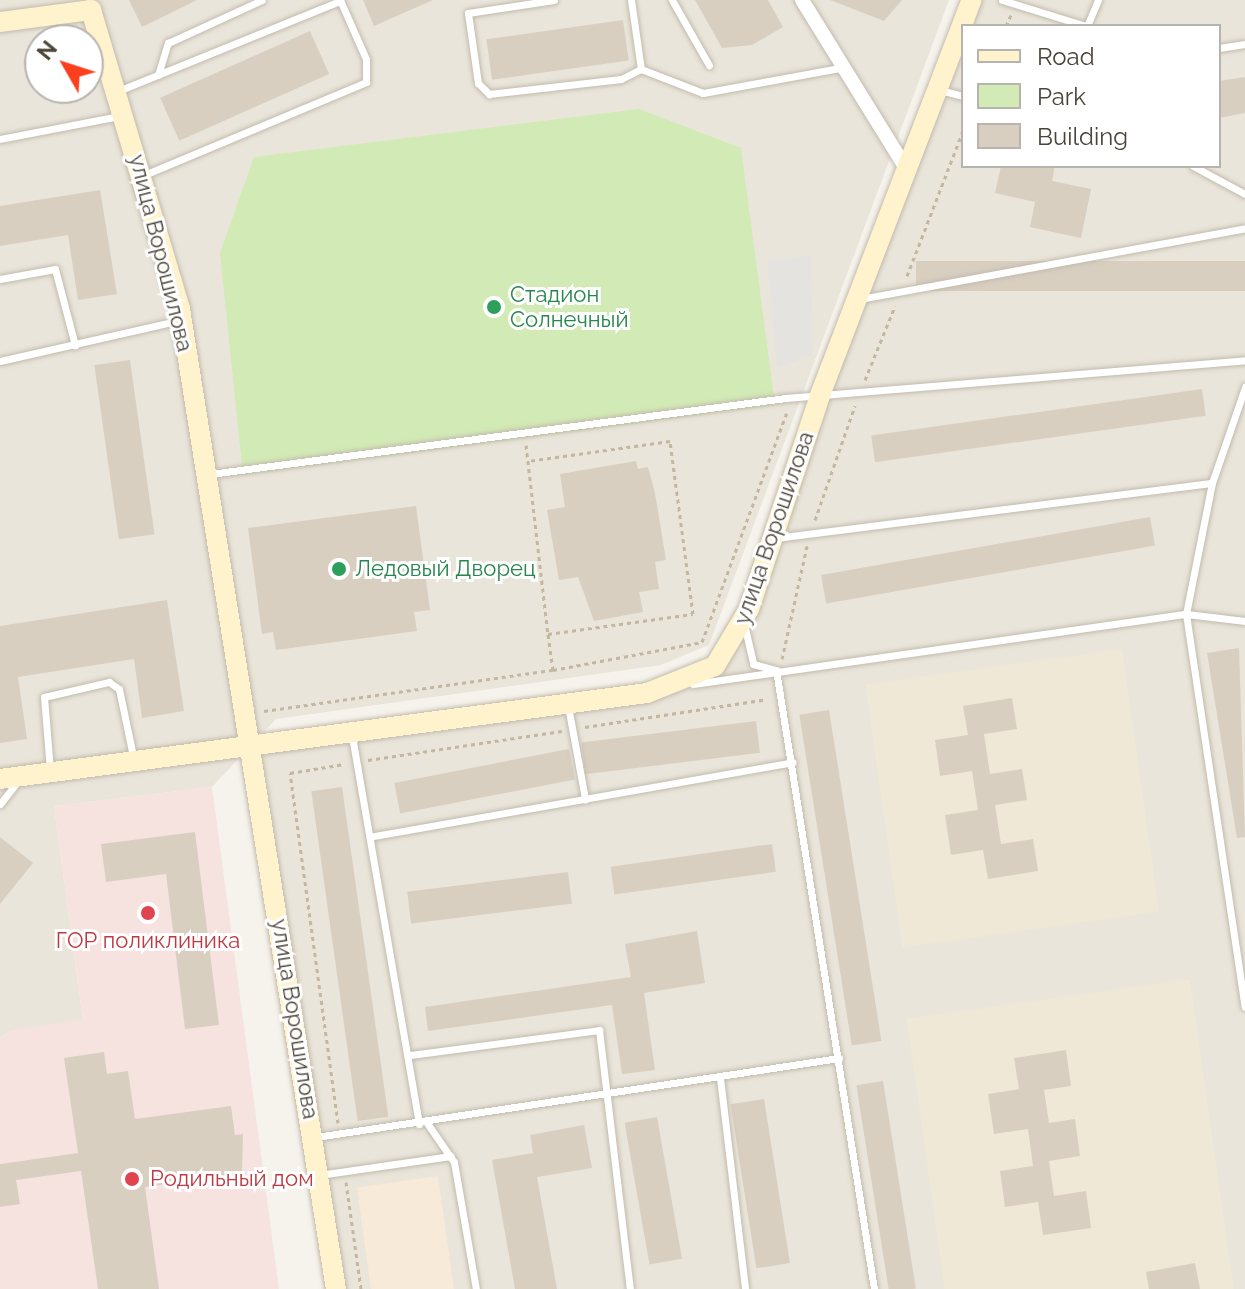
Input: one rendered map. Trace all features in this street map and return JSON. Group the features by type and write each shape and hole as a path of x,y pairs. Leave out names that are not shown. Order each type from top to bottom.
{"main road":[{"name":"улица Ворошилова","path":"963,24 972,0"},
{"name":"улица Ворошилова","path":"90,5 182,320 249,714 336,1289"},
{"path":"0,22 90,5"},
{"name":"улица Ворошилова","path":"0,779 254,748 568,704 678,686 715,666 749,609 820,395 961,29"}],"street":[{"path":"802,0 907,170"}],"lane":[{"path":"158,75 168,43 262,0"},
{"path":"116,92 340,0 366,59 366,82 142,176"},
{"path":"554,0 468,13 478,83 489,94 621,79 641,69 703,93 844,67"},
{"path":"631,0 641,69"},
{"path":"672,0 709,65"},
{"path":"1002,0 1080,24"},
{"path":"1088,24 1098,0"},
{"path":"1221,48 1245,44"},
{"path":"938,89 961,95"},
{"path":"0,139 124,115"},
{"path":"1197,168 1245,194"},
{"path":"857,299 1245,228"},
{"path":"0,279 55,269 75,345"},
{"path":"0,361 182,320"},
{"path":"208,474 793,397 1245,360"},
{"path":"1245,387 1212,483 1186,614 1245,1005"},
{"path":"773,538 1212,483"},
{"path":"749,609 746,652 753,664 776,670"},
{"path":"678,686 1186,614 1245,621"},
{"path":"776,670 793,762 874,1289"},
{"path":"51,773 44,697 109,682 119,689 134,763"},
{"path":"568,704 585,799"},
{"path":"352,734 374,836 423,1124 451,1156 476,1289"},
{"path":"374,836 793,762"},
{"path":"0,804 21,777"},
{"path":"410,1055 599,1030 630,1289"},
{"path":"313,1137 423,1124 606,1091 720,1078 839,1058"},
{"path":"720,1078 745,1289"},
{"path":"319,1175 451,1156"}],"path":[{"path":"249,714 553,670 702,642 793,397"},
{"path":"524,433 553,670"},
{"path":"528,461 670,441 693,614 548,634"}],"shaded area":[{"path":"0,0 949,0 709,645 661,665 276,719 212,787 54,806 83,1020 10,1031 0,1038"},
{"path":"972,0 1245,0 1245,1289 336,1289 255,748 647,693 726,651 961,29 961,168 1221,168 1221,24 963,24"},
{"path":"811,256 813,355 777,368 767,260"},
{"path":"1122,649 1159,911 902,947 866,685"},
{"name":"Родильный дом","path":"212,787 279,1289 0,1289 0,1039 9,1031 83,1019 54,806"},
{"path":"1190,979 1234,1289 945,1289 907,1019"},
{"path":"438,1176 454,1289 371,1289 357,1187"}],"green space":[{"name":"Стадион Солнечный","path":"639,109 741,148 775,405 243,475 220,253 254,157"}],"building":[{"path":"129,0 197,0 142,27"},
{"path":"363,0 433,0 374,26"},
{"path":"695,0 768,0 783,27 752,45 722,48"},
{"path":"830,0 902,0 884,21"},
{"path":"623,20 629,61 492,80 486,39"},
{"path":"310,31 329,74 179,141 160,98"},
{"path":"1245,77 1245,113 1221,118 1221,81"},
{"path":"1001,168 1055,168 1052,181 1091,189 1081,238 1030,227 1035,202 995,193"},
{"path":"100,190 117,294 78,300 68,235 0,246 0,206"},
{"path":"916,261 1245,261 1245,291 916,291"},
{"path":"130,360 154,534 119,539 94,365"},
{"path":"1202,389 1206,416 875,462 871,435"},
{"path":"636,461 638,469 648,467 655,493 666,560 655,562 659,589 639,592 643,612 594,621 578,577 559,580 547,510 565,507 560,474"},
{"name":"Ледовый Дворец","path":"416,506 430,610 414,612 417,631 276,650 273,632 262,634 248,528"},
{"path":"1150,517 1155,546 826,604 821,575"},
{"path":"167,600 184,711 142,718 134,659 18,677 27,739 0,743 0,626"},
{"path":"1239,648 1245,837 1237,838 1207,653"},
{"path":"1012,698 1017,729 984,734 990,774 1022,769 1027,800 995,805 1001,844 1033,839 1038,871 988,879 983,850 951,855 945,815 978,810 972,771 940,776 935,740 968,735 963,706"},
{"path":"829,710 881,1041 852,1046 799,715"},
{"path":"756,721 760,753 585,774 581,742"},
{"path":"569,749 575,779 400,813 394,783"},
{"path":"342,787 388,1117 358,1121 311,791"},
{"path":"195,832 219,1025 185,1029 166,874 106,882 101,844"},
{"path":"0,837 33,863 0,904"},
{"path":"772,844 776,872 614,894 611,867"},
{"path":"568,872 572,904 411,924 407,892"},
{"path":"697,931 705,983 644,993 655,1070 622,1074 612,1005 428,1031 425,1007 631,977 625,944"},
{"path":"1066,1050 1071,1086 1044,1090 1049,1123 1075,1119 1080,1156 1049,1161 1054,1196 1086,1191 1091,1228 1043,1235 1038,1202 1005,1207 1000,1171 1033,1166 1028,1129 994,1134 988,1094 1019,1089 1014,1058"},
{"path":"104,1052 107,1074 128,1071 135,1119 231,1106 235,1135 243,1134 242,1174 145,1187 159,1289 98,1289 81,1171 16,1180 20,1204 0,1207 0,1164 78,1153 64,1058"},
{"path":"883,1081 916,1288 889,1289 856,1085"},
{"path":"764,1099 790,1263 756,1268 730,1104"},
{"path":"657,1117 682,1259 650,1265 625,1123"},
{"path":"584,1125 592,1168 537,1177 557,1289 515,1289 492,1160 533,1153 530,1135"},
{"path":"1195,1263 1200,1289 1149,1289 1146,1272"}],"place":[{"name":"Стадион Солнечный","path":"494,307"},
{"name":"Ледовый Дворец","path":"339,569"},
{"name":"ГОР поликлиника","path":"148,913"},
{"name":"Родильный дом","path":"132,1179"}]}
